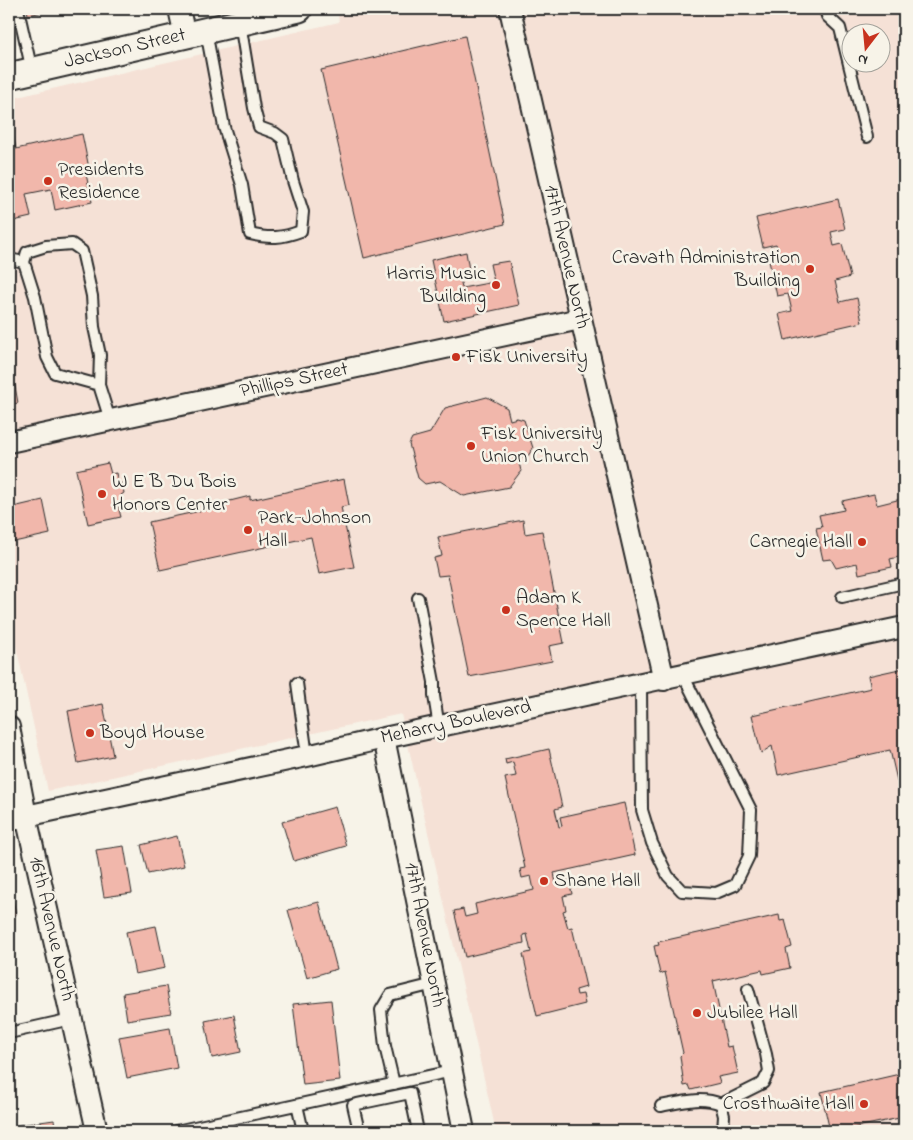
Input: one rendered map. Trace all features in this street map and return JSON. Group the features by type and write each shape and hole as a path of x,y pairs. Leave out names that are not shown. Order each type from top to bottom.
{"street":[{"path":"179,9 196,33"},
{"name":"Jackson Street","path":"20,73 299,9"},
{"name":"17th Avenue North","path":"510,9 664,680"},
{"name":"Phillips Street","path":"9,442 580,320"},
{"name":"Meharry Boulevard","path":"17,819 439,726 664,680 904,627"},
{"name":"16th Avenue North","path":"9,727 17,819 72,1019 97,1131"},
{"name":"17th Avenue North","path":"384,738 464,1131"}],"lane":[{"path":"18,9 20,73"},
{"path":"825,9 826,16 840,28 867,136"},
{"path":"196,33 242,185 250,234 262,237 283,238 301,231 303,212 283,139 275,133 259,127 254,108 240,23"},
{"path":"99,385 55,373 47,357 35,297 24,262 27,252 46,246 72,244 82,250 92,296 94,327 100,355 99,385 110,420"},
{"path":"9,259 24,262"},
{"path":"842,597 904,583"},
{"path":"418,598 434,682 434,696 439,726"},
{"path":"641,684 642,810 652,843 668,876 682,891 716,893 735,885 749,856 751,810 683,675"},
{"path":"297,683 307,756"},
{"path":"394,1084 385,1046 381,1010 390,995 434,984"},
{"path":"661,1106 699,1099 711,1100 721,1104 763,1083 769,1071 748,989"},
{"path":"9,1033 72,1019"},
{"path":"176,1131 452,1071"},
{"path":"407,1081 418,1131"},
{"path":"353,1105 410,1093"},
{"path":"351,1094 359,1131"},
{"path":"721,1104 724,1116 723,1131"},
{"path":"297,1105 303,1131"}],"shaded area":[{"name":"Fisk University","path":"337,9 904,9 904,1131 496,1131 401,714 48,791 9,614 9,99 339,22"}],"building":[{"path":"27,9 58,9 28,15"},
{"path":"465,36 505,224 364,258 321,70"},
{"name":"Presidents Residence","path":"9,133 13,133 16,149 82,134 90,173 86,174 92,202 55,210 51,189 26,194 31,217 9,222"},
{"name":"Cravath Administration Building","path":"838,199 845,229 831,232 834,246 842,244 850,277 835,281 840,302 857,298 862,322 785,340 779,314 792,311 788,294 777,296 769,261 780,258 776,244 763,247 756,218"},
{"name":"Harris Music Building","path":"466,252 469,270 459,272 462,288 494,282 490,264 509,261 519,305 444,321 431,260"},
{"path":"9,352 18,403 9,405"},
{"name":"Fisk University Union Church","path":"487,397 507,408 510,420 517,418 524,420 533,448 528,456 518,458 521,471 509,487 464,496 440,481 425,484 418,478 409,444 412,438 430,433 445,408"},
{"name":"W E B Du Bois Honors Center","path":"108,463 111,474 116,473 118,484 122,483 124,493 121,495 123,505 118,506 121,517 88,524 76,470"},
{"name":"Park-Johnson Hall","path":"344,479 349,505 341,507 354,567 319,574 311,537 160,570 149,522 223,506 222,503 250,496 250,500"},
{"name":"Carnegie Hall","path":"874,494 877,505 901,499 904,513 904,556 890,559 892,567 859,574 857,563 836,568 831,559 823,560 816,528 822,527 819,515 844,510 842,501"},
{"path":"43,500 50,534 14,542 9,519 9,508"},
{"name":"Adam K Spence Hall","path":"523,520 525,534 542,531 564,643 549,646 552,661 469,677 448,575 438,576 434,558 442,556 438,537"},
{"path":"904,668 904,811 890,750 778,775 772,746 761,753 752,715 871,688 868,676"},
{"name":"Boyd House","path":"103,704 113,756 78,763 68,711"},
{"name":"Shane Hall","path":"549,749 562,807 555,809 559,827 562,826 560,817 624,803 635,855 554,873 556,883 569,880 572,894 563,896 566,910 563,911 568,928 572,927 586,987 576,990 577,995 583,994 585,1004 537,1016 523,954 531,952 527,934 523,935 524,943 465,957 454,911 463,909 465,917 477,914 475,904 534,890 531,876 522,878 520,869 525,868 505,778 516,776 513,762 506,764 505,759"},
{"path":"335,807 346,846 294,861 282,822"},
{"path":"177,836 184,866 148,874 141,845"},
{"path":"124,846 132,893 104,897 96,850"},
{"path":"9,876 16,915 9,916"},
{"path":"319,902 337,969 307,978 288,910"},
{"name":"Jubilee Hall","path":"779,915 780,921 785,920 792,947 786,949 790,968 763,974 762,970 713,981 727,1047 732,1046 738,1073 718,1077 720,1083 691,1090 689,1085 684,1086 680,1056 683,1053 665,972 660,974 654,946 659,945 658,942"},
{"path":"156,926 165,968 135,974 126,932"},
{"path":"166,986 171,1013 127,1020 123,993"},
{"path":"331,1000 340,1081 303,1085 293,1004"},
{"path":"234,1015 241,1052 212,1058 205,1021"},
{"path":"170,1028 177,1068 127,1078 119,1037"},
{"name":"Crosthwaite Hall","path":"904,1073 904,1117 830,1131 821,1092"},
{"path":"54,1120 56,1131 20,1131 19,1125"}],"place":[{"name":"Presidents Residence","path":"48,181"},
{"name":"Cravath Administration Building","path":"810,269"},
{"name":"Harris Music Building","path":"496,285"},
{"name":"Fisk University","path":"456,357"},
{"name":"Fisk University Union Church","path":"471,446"},
{"name":"W E B Du Bois Honors Center","path":"102,494"},
{"name":"Park-Johnson Hall","path":"248,530"},
{"name":"Carnegie Hall","path":"862,542"},
{"name":"Adam K Spence Hall","path":"506,610"},
{"name":"Boyd House","path":"90,733"},
{"name":"Shane Hall","path":"544,881"},
{"name":"Jubilee Hall","path":"697,1013"},
{"name":"Crosthwaite Hall","path":"864,1104"}]}
